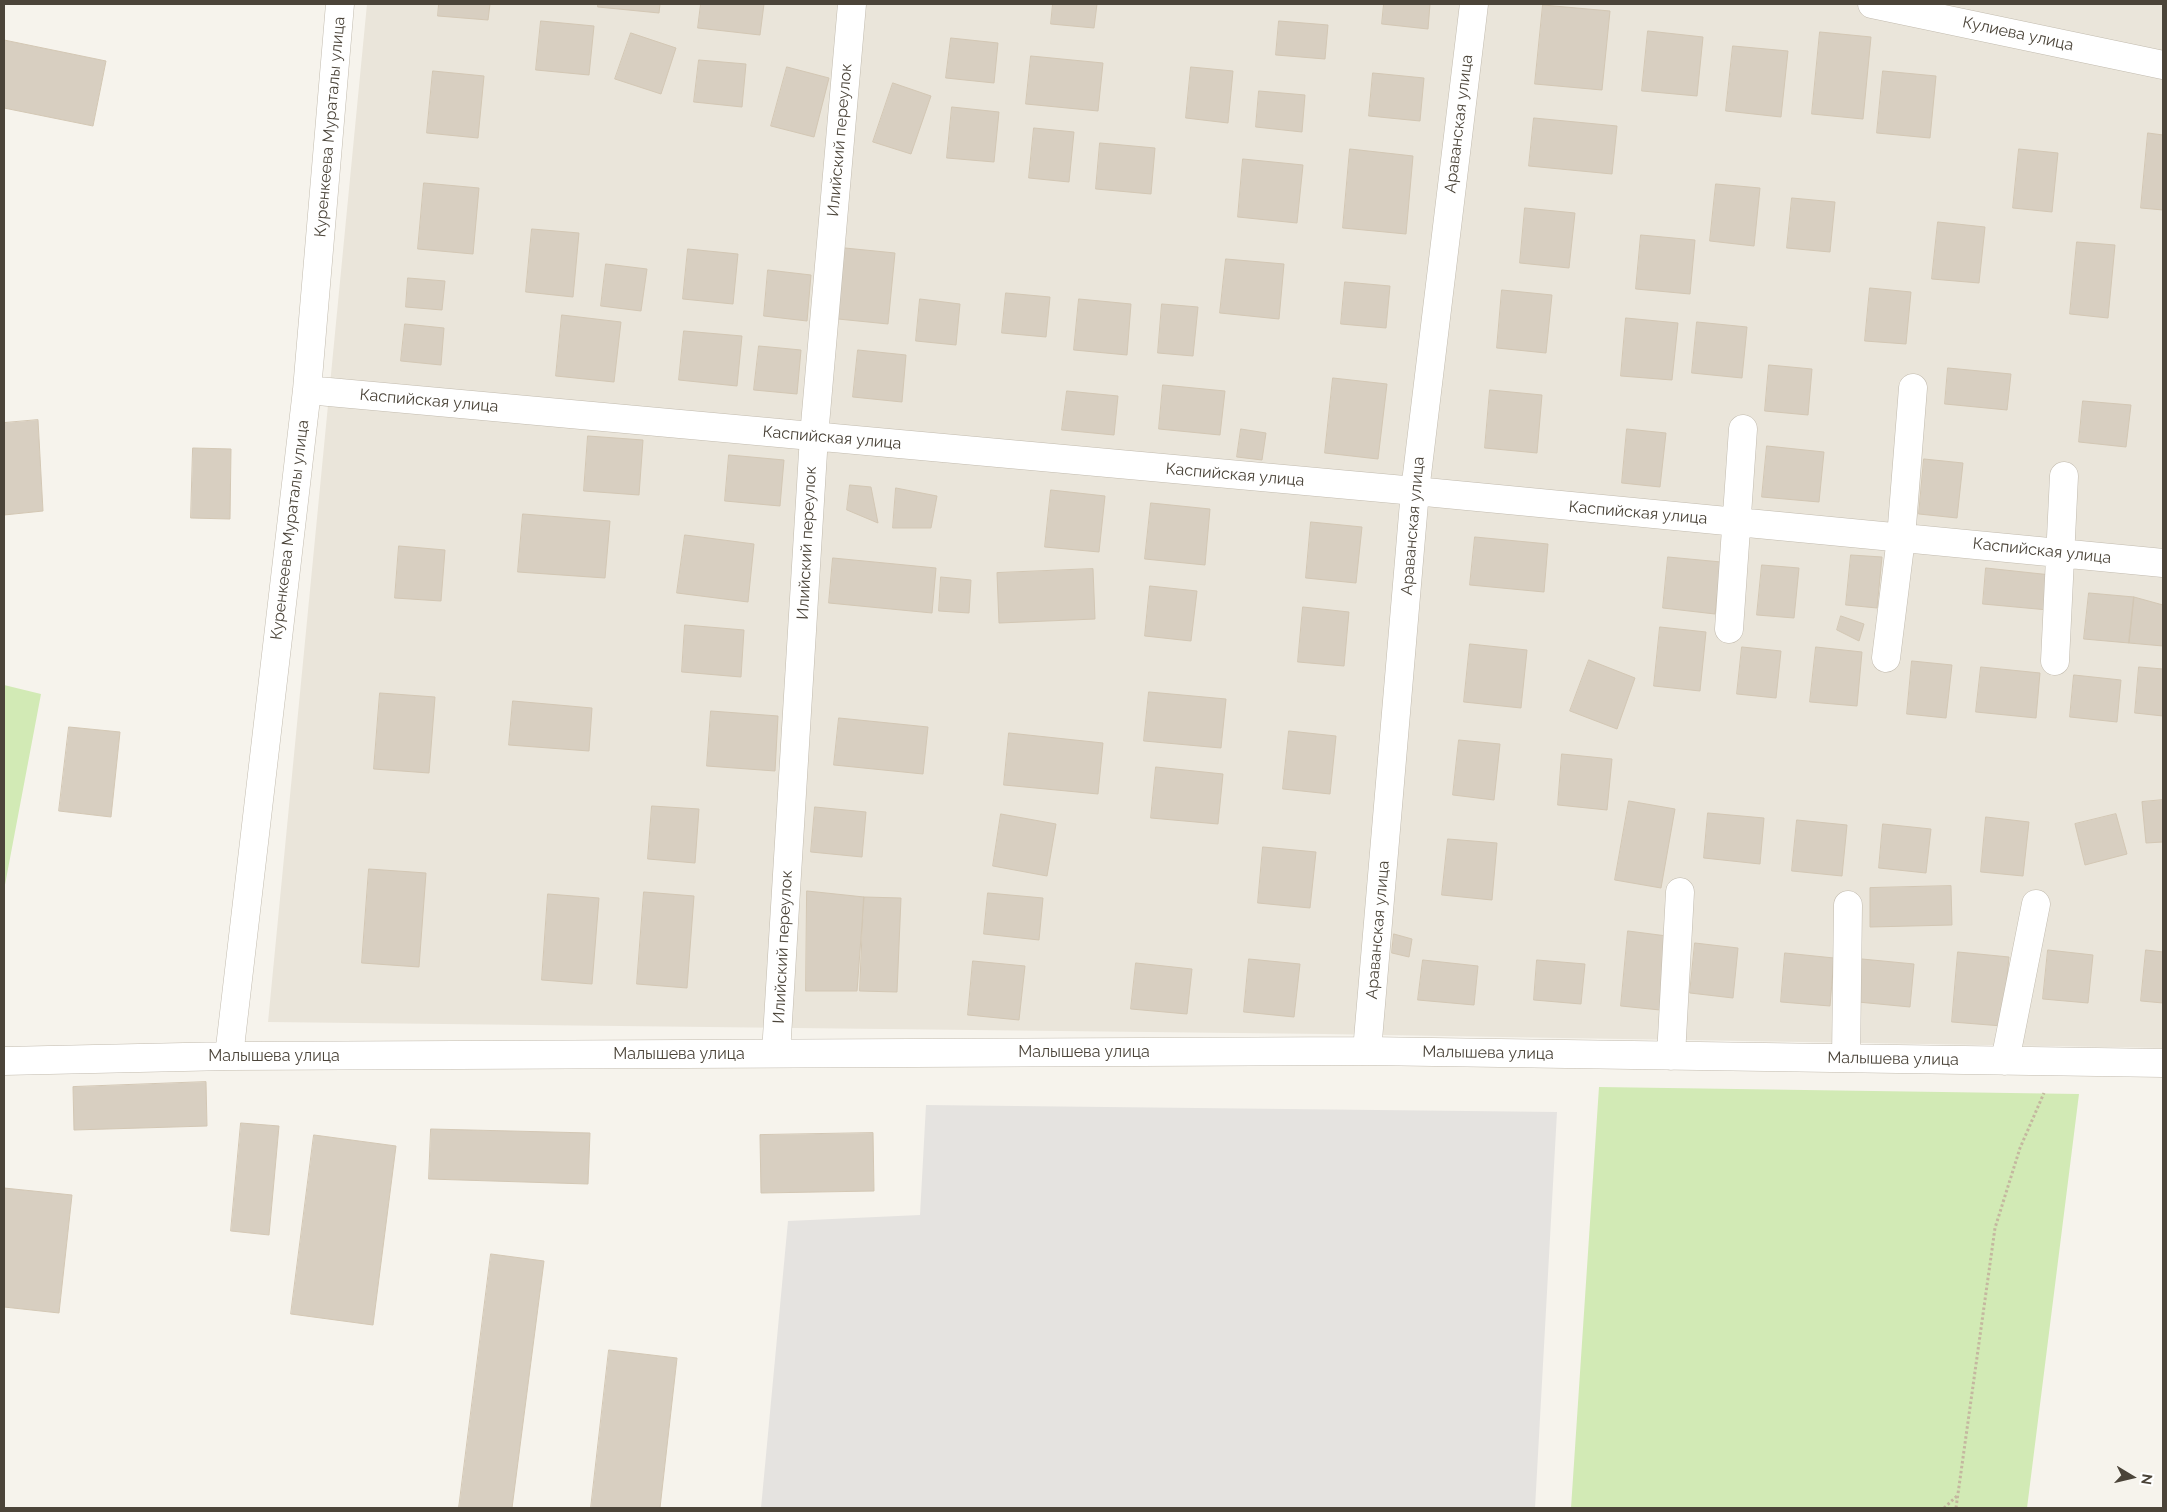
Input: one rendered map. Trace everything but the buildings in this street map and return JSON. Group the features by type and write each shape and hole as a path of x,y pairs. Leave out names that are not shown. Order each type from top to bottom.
{"street":[{"name":"Куренкеева Мураталы улица","path":"229,1056 307,390 340,4"},
{"name":"Илийский переулок","path":"776,1054 814,436 852,4"},
{"name":"Араванская улица","path":"1367,1051 1415,491 1474,4"},
{"name":"Кулиева улица","path":"1872,4 2163,65"},
{"path":"1886,658 1901,538 1912,388"},
{"name":"Каспийская улица","path":"307,390 1415,491 2163,563"},
{"path":"1729,630 1744,429"},
{"path":"2055,661 2064,476"},
{"path":"1671,1056 1680,892"},
{"path":"2006,1061 2036,904"},
{"path":"1846,1058 1848,905"},
{"name":"Малышева улица","path":"4,1061 229,1056 1367,1051 2163,1063"}],"path":[{"path":"1956,1508 1995,1228 2020,1148 2058,1062"},
{"path":"1944,1508 1958,1494"}],"shaded area":[{"path":"367,4 2163,4 2163,1048 1324,1034 268,1022"},
{"path":"926,1105 1557,1112 1535,1508 761,1508 788,1221 920,1215"}],"green space":[{"path":"4,685 41,694 4,890"},
{"path":"1599,1087 2079,1094 2027,1508 1571,1508"}]}
